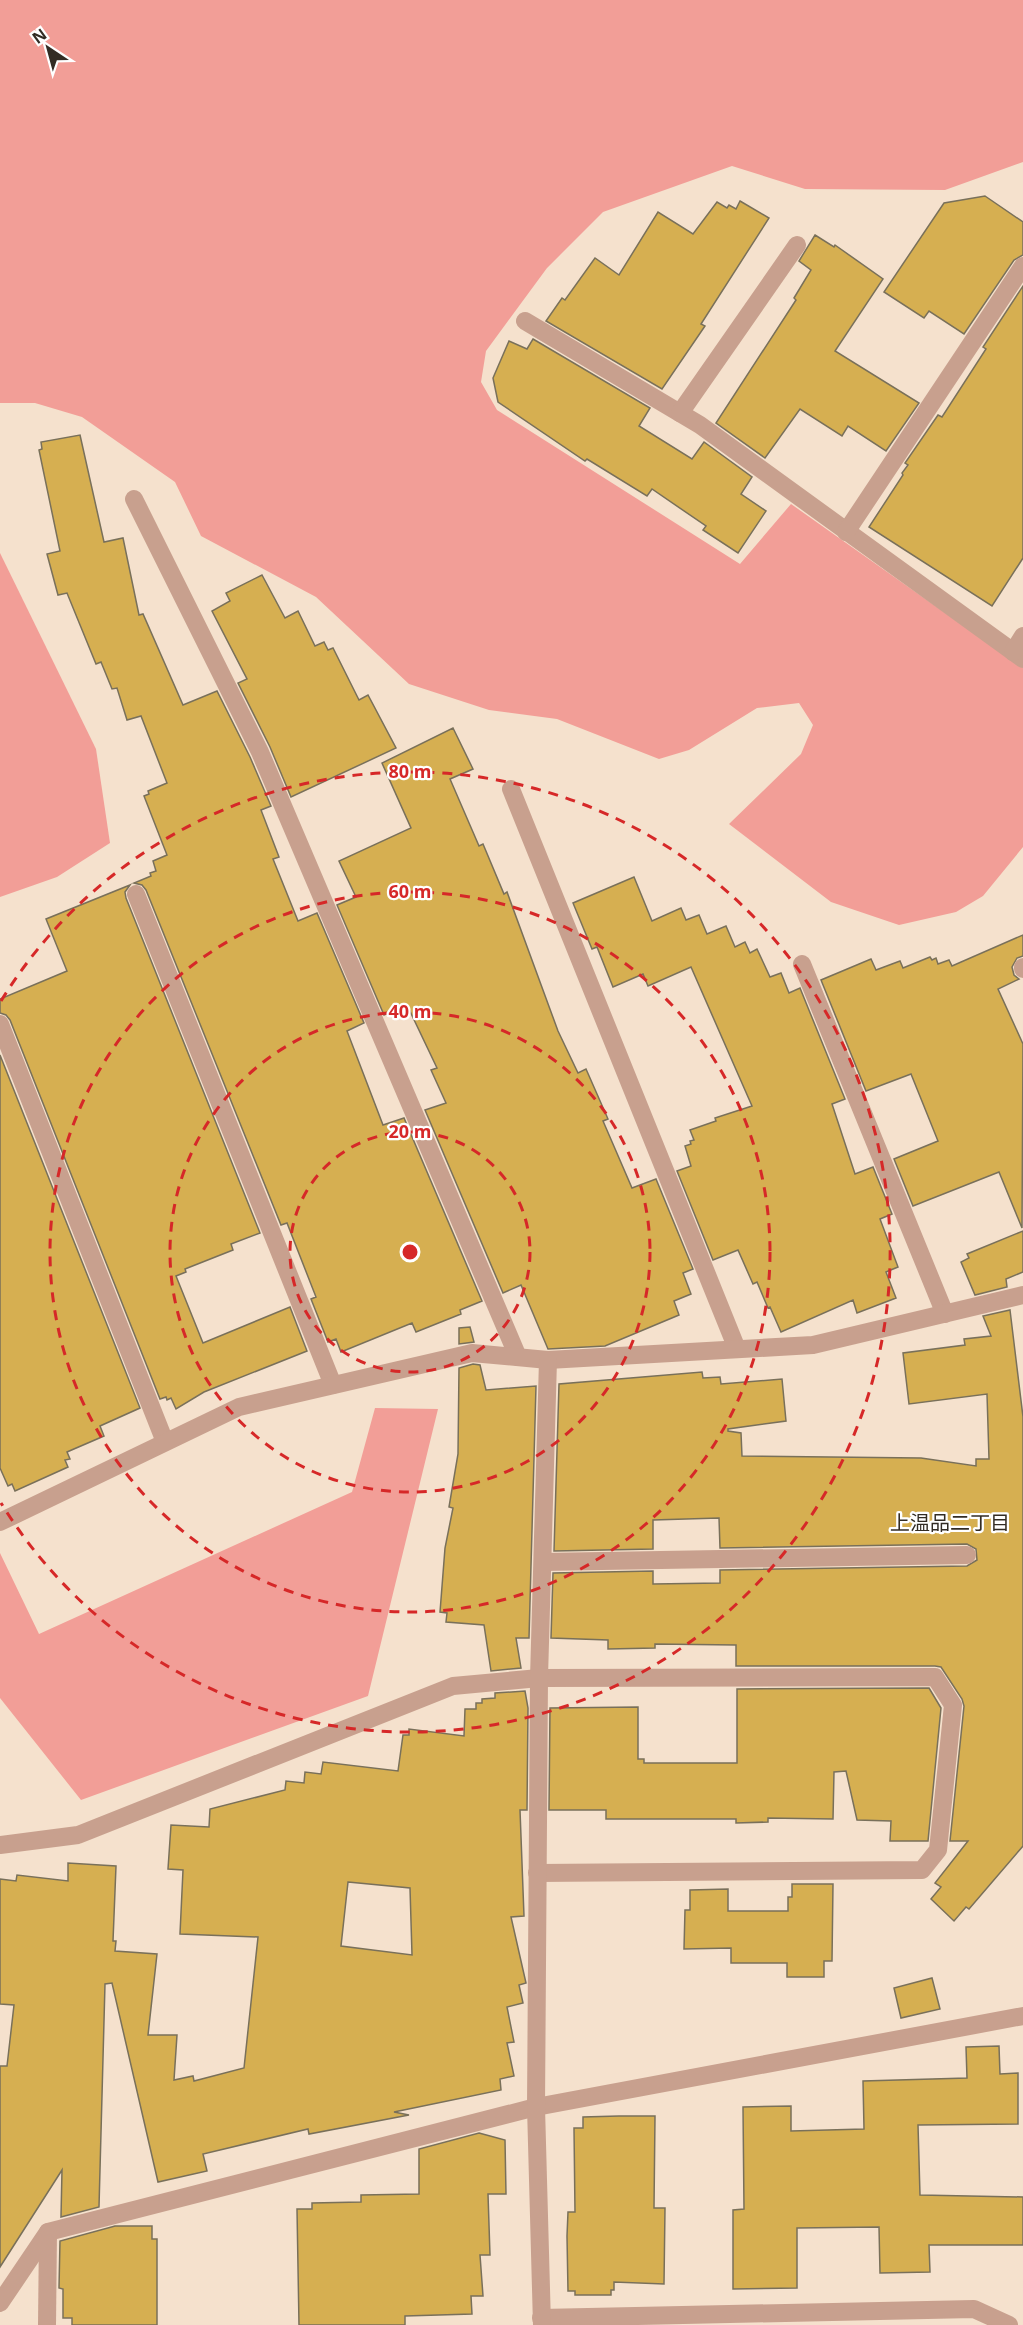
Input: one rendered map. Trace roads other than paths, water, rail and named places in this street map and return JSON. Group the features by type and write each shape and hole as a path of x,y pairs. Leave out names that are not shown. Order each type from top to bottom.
{"street":[{"path":"680,413 797,244"},
{"path":"846,532 1023,266"},
{"path":"525,321 700,425 1018,655 1023,636"},
{"path":"134,499 261,752 518,1357"},
{"path":"512,789 737,1349"},
{"path":"136,894 333,1385"},
{"path":"802,964 945,1314"},
{"path":"0,1024 165,1442"},
{"path":"0,1522 239,1407 472,1353 548,1360 813,1345 1023,1295"},
{"path":"548,1360 539,1678 537,1873 536,2107 541,2322 974,2309 1009,2325"},
{"path":"543,1562 967,1555"},
{"path":"0,1845 78,1835 453,1686 539,1678 935,1677 953,1706 938,1850 922,1870 537,1873"},
{"path":"0,2303 48,2232 536,2107 1023,2016"},
{"path":"47,2325 48,2232"}],"district":[{"name":"上温品二丁目","path":"950,1522"}]}
